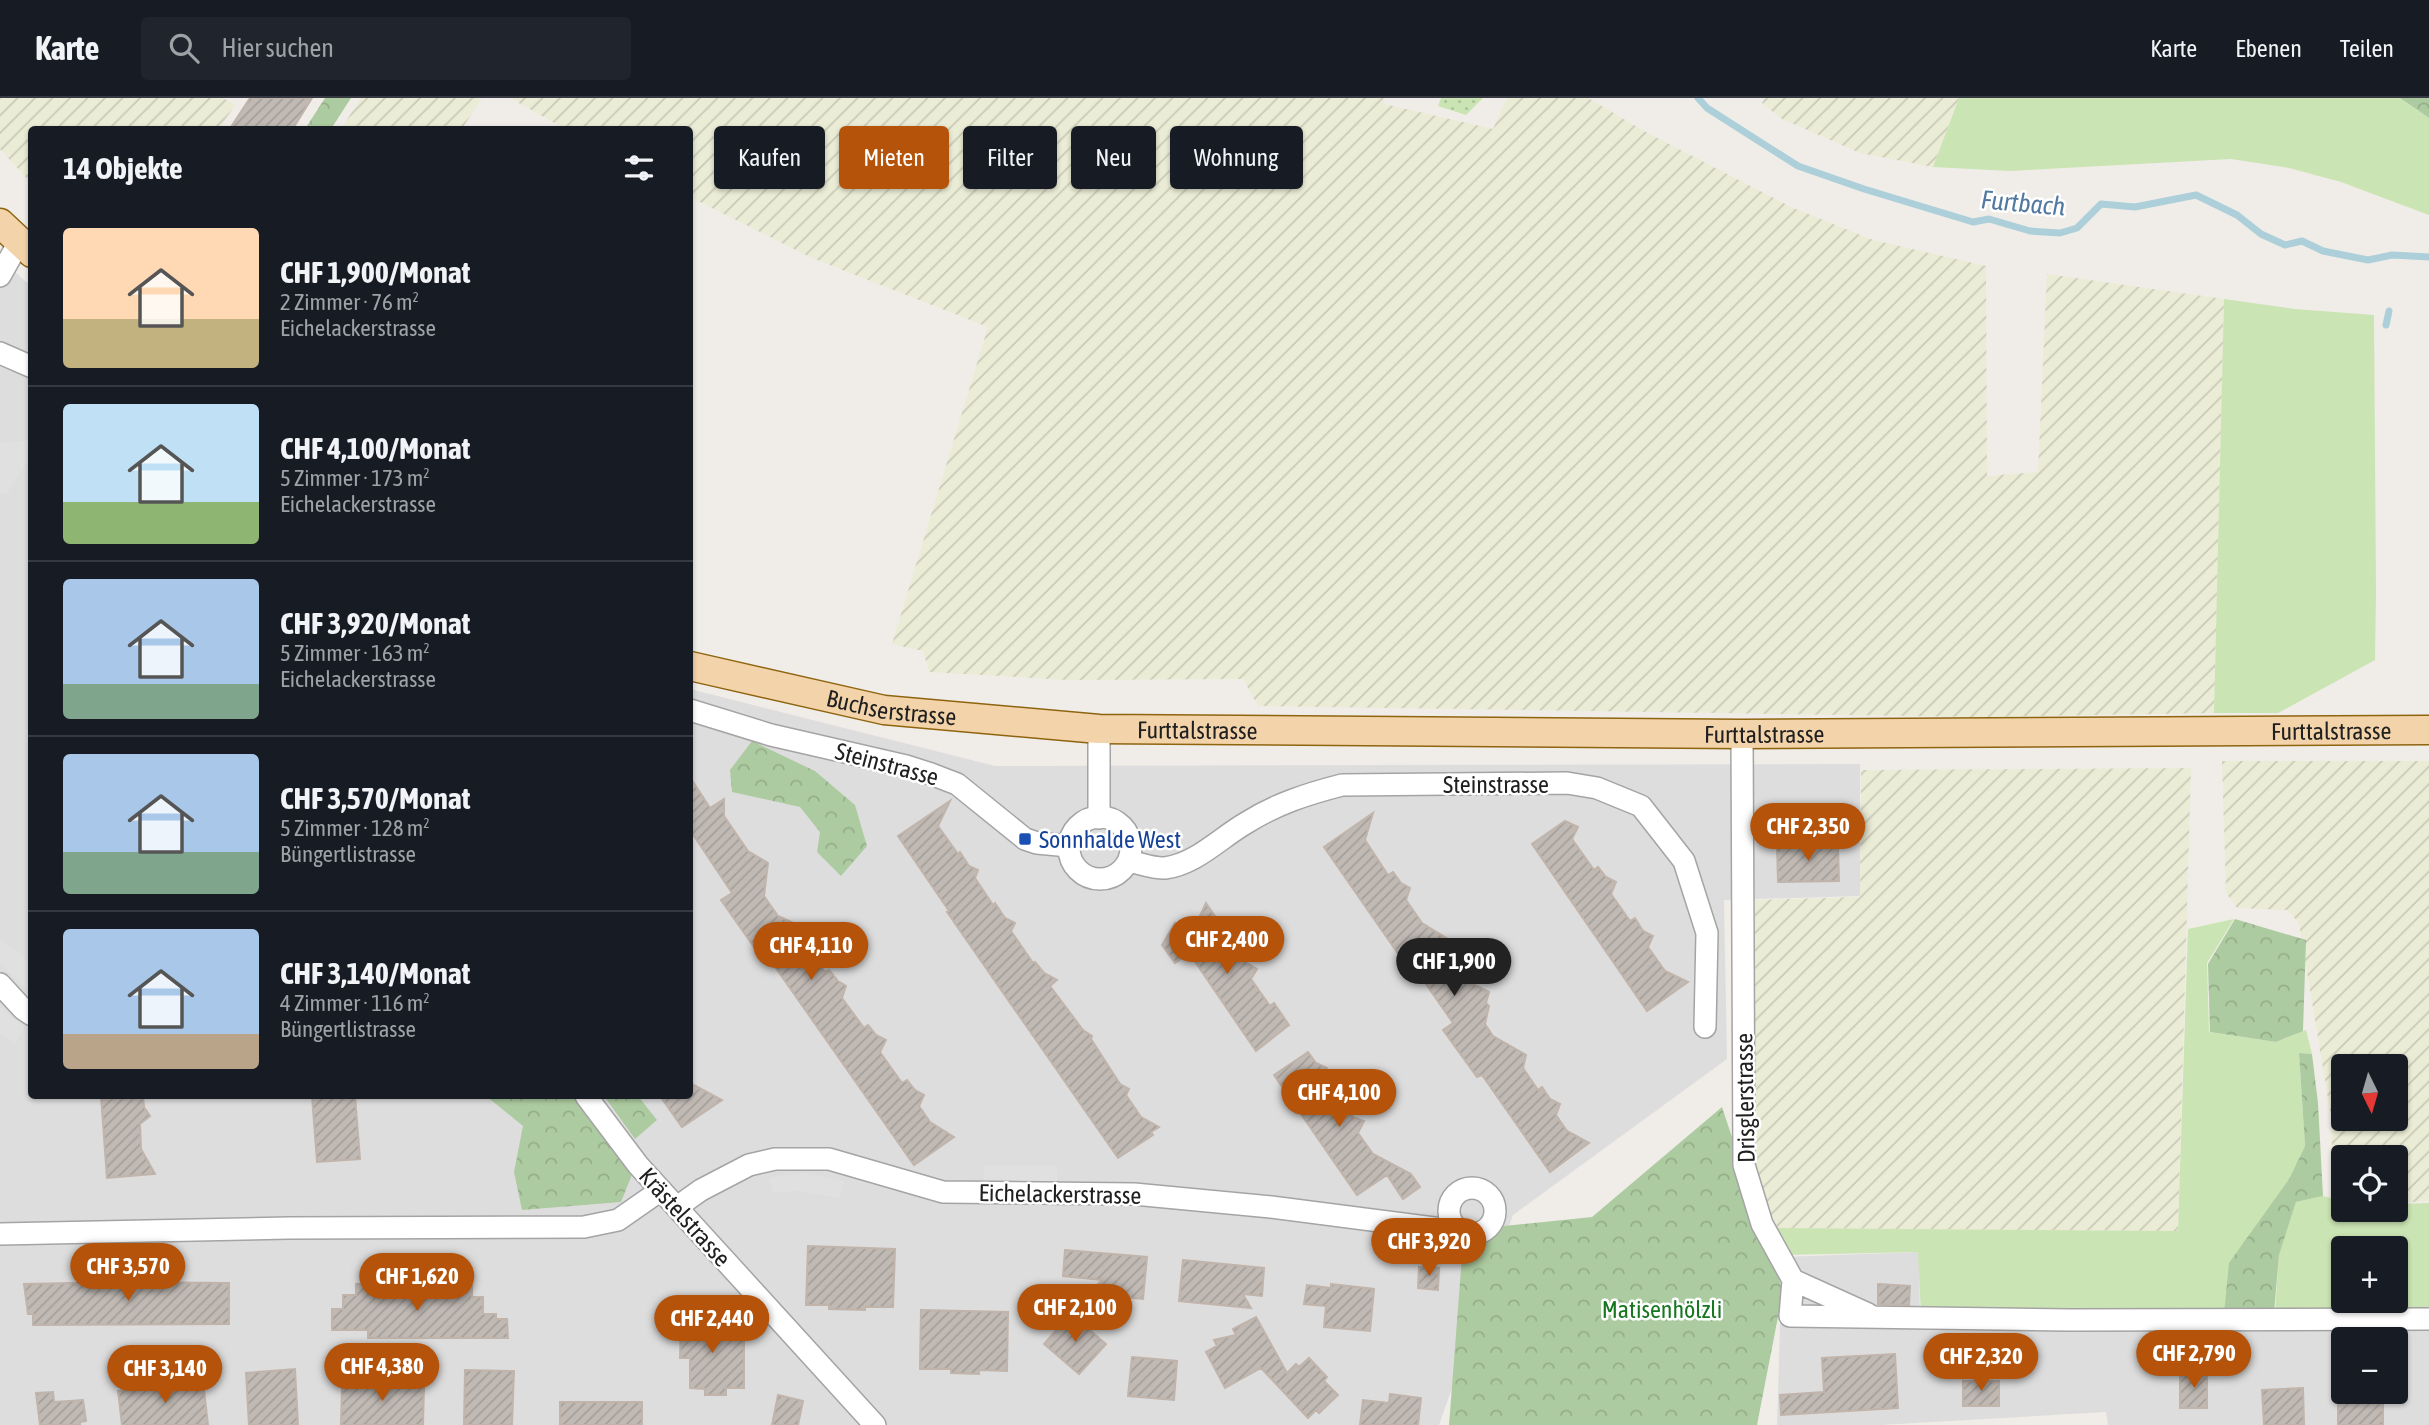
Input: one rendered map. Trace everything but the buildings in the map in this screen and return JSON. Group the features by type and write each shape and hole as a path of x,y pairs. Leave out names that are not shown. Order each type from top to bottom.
{"main road":[{"name":"Buchserstrasse","path":"693,667 884,710 1099,730"},
{"name":"Furttalstrasse","path":"1099,730 1742,734 2429,730"}],"street":[{"path":"0,275 17,239"},
{"path":"0,353 28,365"},
{"name":"Steinstrasse","path":"693,711 771,735 931,774 957,785 1025,839 1069,846"},
{"path":"1098,818 1099,730"},
{"name":"Drisglerstrasse","path":"1742,734 1744,1165 1762,1224 1793,1280"},
{"name":"Steinstrasse","path":"1128,861 1164,869 1193,859 1276,806 1305,794 1342,785 1567,783 1597,788 1641,806 1684,861 1707,933 1705,1027"},
{"path":"1098,818 1117,823 1128,835 1131,853 1122,870 1113,876 1093,878 1075,867 1069,846 1078,827 1088,820 1098,818"},
{"path":"0,984 28,1012"},
{"name":"Krästelstrasse","path":"588,1099 638,1165 875,1425"},
{"name":"Eichelackerstrasse","path":"677,1207 701,1190 749,1164 775,1159 829,1159 943,1192 1134,1195 1271,1207 1457,1231"},
{"path":"0,1234 584,1227 618,1220 661,1190"},
{"path":"1876,1318 1793,1280 1790,1316 1876,1318 2429,1319"}],"shaded area":[{"path":"0,259 28,284 28,1099 693,1099 693,690 995,766 1860,764 1860,896 1724,900 1727,1059 1513,1215 1439,1425 0,1425"},
{"path":"28,440 28,462 7,493 0,494 0,443"},
{"path":"0,940 21,954 28,962 27,990 0,963"},
{"path":"0,1006 25,1027 14,1044 0,1032"},
{"path":"984,1166 1057,1166 1057,1183 984,1182"},
{"path":"803,1173 844,1181 839,1198 796,1191 774,1193 769,1178"},
{"path":"1919,1252 1920,1328 2331,1330 2331,1404 2408,1404 2408,1331 2429,1331 2429,1425 2108,1425 2106,1412 1880,1425 1777,1425 1782,1257"}],"green space":[{"path":"0,98 223,98 235,105 221,126 28,126 28,180 0,149"},
{"path":"325,98 351,98 333,126 307,126"},
{"path":"361,98 482,98 464,126 343,126"},
{"path":"510,98 1384,98 1384,104 1493,129 1507,98 1588,98 1644,131 1791,207 1873,240 1986,266 1987,476 2038,472 2047,274 2224,299 2214,713 1979,717 1258,706 1243,679 1068,680 929,672 923,651 892,644 988,327 812,258 693,198 693,126 560,126"},
{"path":"1441,98 1483,98 1466,115 1438,106"},
{"path":"1764,98 1959,98 1933,167 1860,153 1782,119 1762,103"},
{"path":"1959,98 2400,98 2429,118 2429,215 2341,182 2289,168 2231,159 2010,171 1933,167"},
{"path":"2400,98 2429,98 2429,118"},
{"path":"2224,299 2295,309 2374,315 2375,660 2278,713 2214,713"},
{"path":"752,741 815,771 855,805 867,846 841,876 817,852 820,832 800,807 732,792 730,770"},
{"path":"2222,761 2429,761 2429,1201 2408,1202 2408,1145 2332,1145 2331,1131 2408,1131 2408,1054 2331,1054 2331,1117 2299,923 2287,910 2237,908 2226,893"},
{"path":"2191,768 2178,1231 1776,1228 1754,1167 1755,900 1860,897 1861,770"},
{"path":"2234,919 2207,963 2209,1032 2276,1042 2306,1030 2312,1054 2299,1053 2305,1146 2289,1179 2230,1263 2224,1315 1921,1315 1918,1252 1786,1255 1776,1228 2178,1231 2188,929"},
{"path":"2235,919 2306,940 2303,1031 2276,1042 2210,1032 2208,964"},
{"path":"2299,1053 2312,1054 2318,1103 2323,1196 2296,1202 2279,1255 2274,1313 2224,1314 2229,1263 2289,1179 2305,1146"},
{"path":"490,1099 576,1099 633,1172 621,1202 522,1210 514,1172 523,1126"},
{"path":"606,1099 640,1099 657,1120 635,1139"},
{"name":"Matisenhölzli","path":"1722,1107 1783,1291 1757,1425 1449,1425 1464,1230 1592,1217"},
{"path":"2323,1196 2331,1198 2331,1222 2408,1222 2408,1204 2429,1203 2429,1311 2408,1311 2408,1236 2331,1236 2331,1312 2275,1313 2279,1254 2296,1202"}],"waterway":[{"name":"Furtbach","path":"1698,98 1707,108 1798,166 1973,222 1989,219 2030,231 2060,233 2077,228 2101,204 2135,207 2196,195 2237,215 2261,234 2285,245 2302,241 2323,251 2368,260 2392,255 2429,257"},
{"path":"2386,325 2389,311"}],"place":[{"name":"Sonnhalde West","path":"1025,839"}]}
